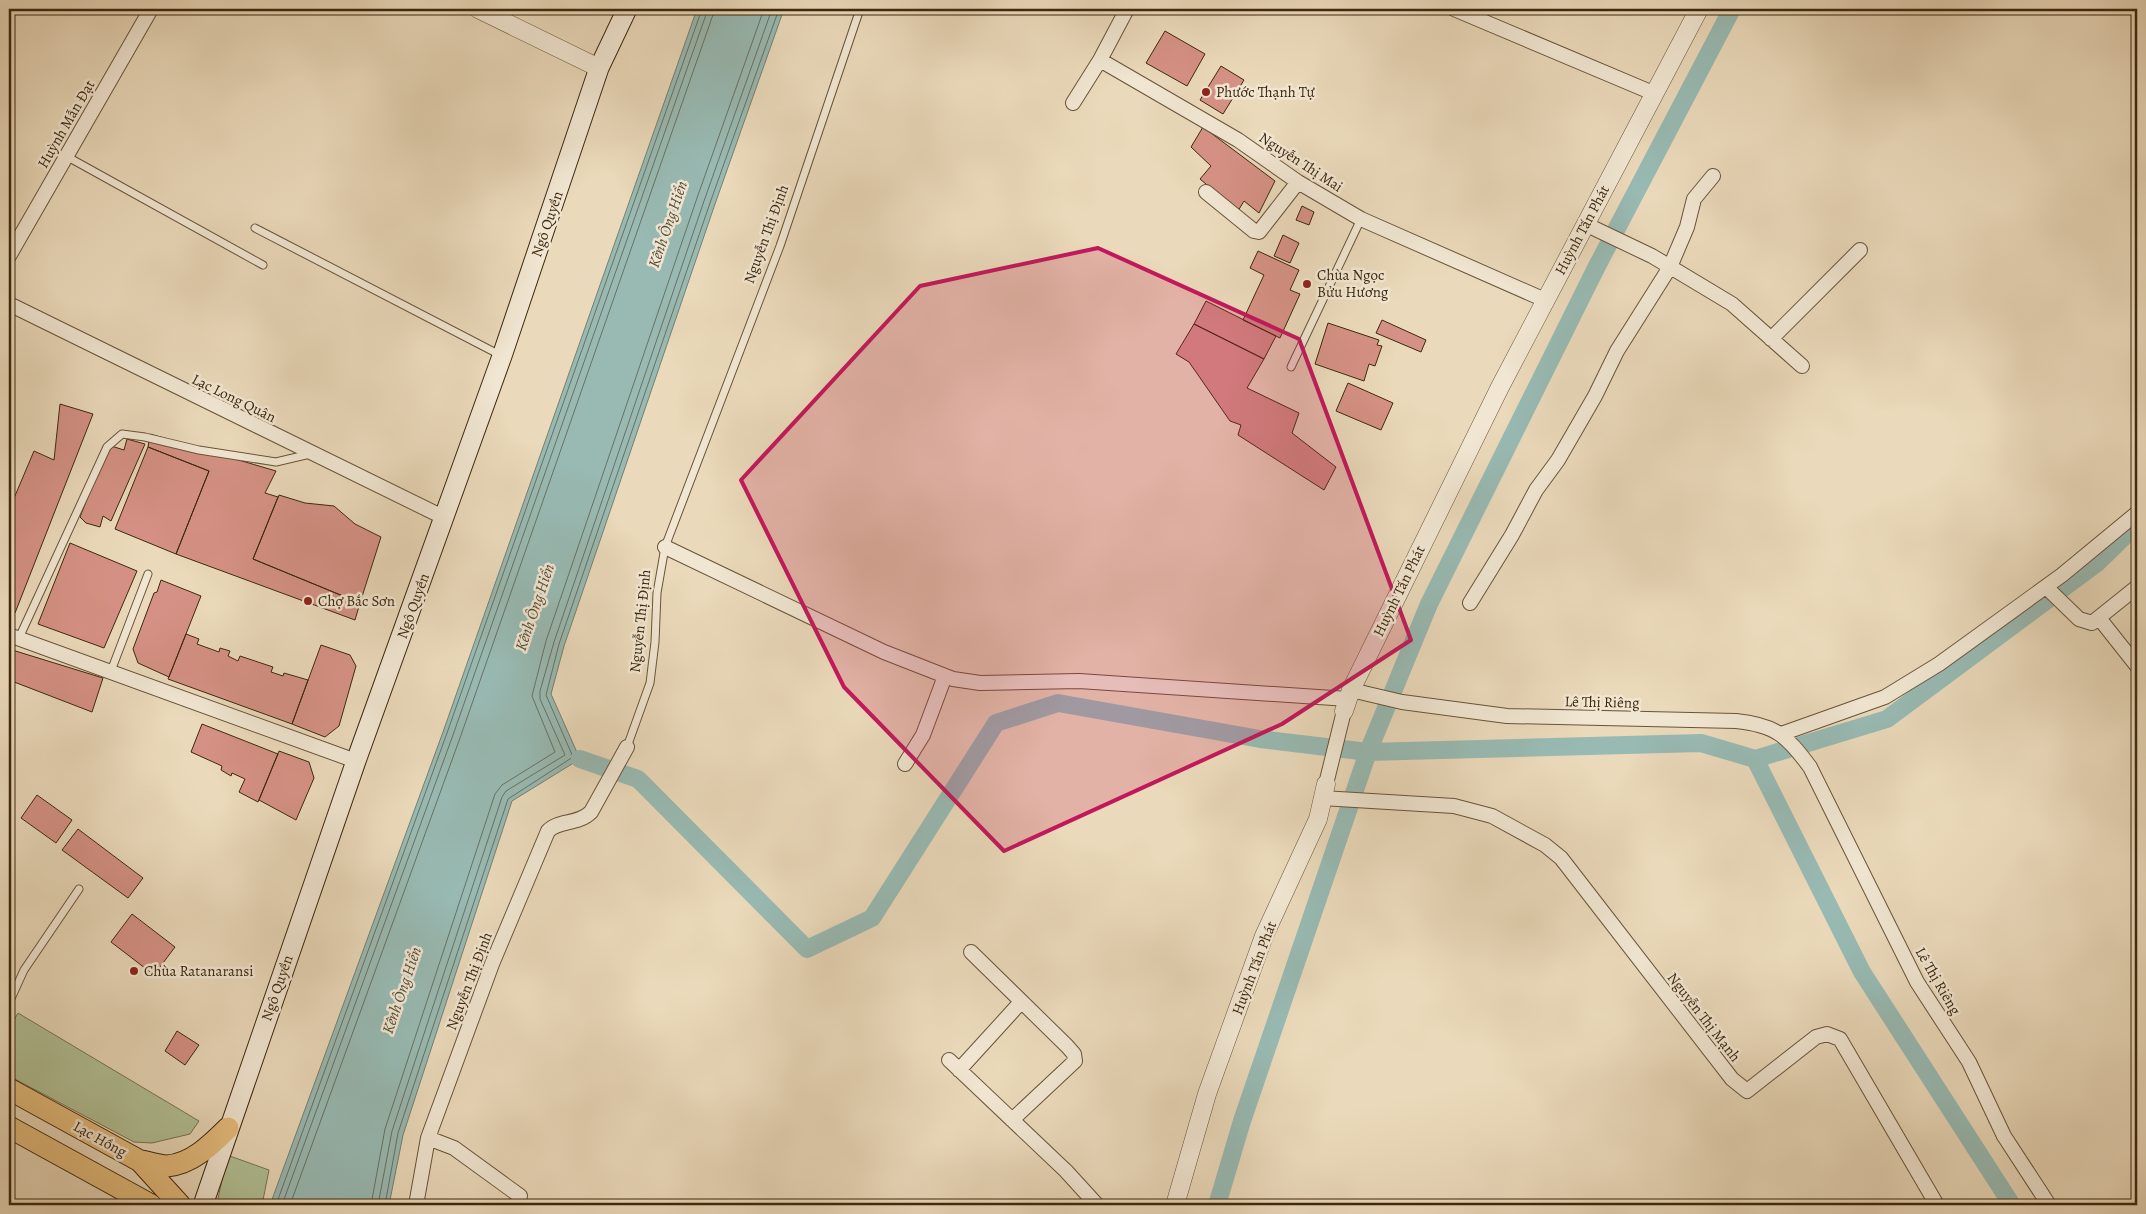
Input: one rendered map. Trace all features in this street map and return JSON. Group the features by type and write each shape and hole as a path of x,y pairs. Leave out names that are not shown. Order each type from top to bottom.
{"main road":[{"name":"Ngô Quyền","path":"204,1205 228,1128 356,761 502,356 599,68 627,9"},
{"name":"Lạc Hồng","path":"9,1089 140,1161 180,1205"},
{"path":"9,1127 151,1205"},
{"path":"140,1161 167,1166 187,1160 208,1148 228,1128"}],"street":[{"name":"Huỳnh Mẫn Đạt","path":"9,256 151,9"},
{"path":"478,9 599,68"},
{"path":"1073,103 1100,60 1127,9"},
{"path":"1454,9 1653,93"},
{"name":"Huỳnh Tấn Phát","path":"1175,1205 1207,1094 1264,936 1318,819 1324,791 1351,698 1426,535 1545,300 1699,9"},
{"name":"Nguyễn Thị Mai","path":"1100,60 1238,140 1298,182 1361,219 1545,300"},
{"path":"1470,603 1512,535 1536,490 1558,460 1595,396 1617,351 1670,267 1687,227 1694,199 1713,176"},
{"path":"1206,192 1254,231 1259,232 1298,182"},
{"path":"1585,224 1652,256 1732,304 1802,366"},
{"path":"1772,339 1860,250"},
{"name":"Lạc Long Quân","path":"9,304 310,454 445,518"},
{"path":"1781,734 1886,696 1939,664 2049,589 2137,513"},
{"name":"Lê Thị Riêng","path":"665,547 884,652 945,676 980,683 1079,682 1402,702 1507,716 1759,723 1781,734 1795,747 1810,767 1917,982 1969,1062 2004,1136 2049,1205"},
{"path":"2049,589 2079,620 2092,623 2137,587"},
{"path":"2099,618 2137,666"},
{"path":"14,636 356,761"},
{"path":"905,764 923,735 945,676"},
{"name":"Nguyễn Thị Định","path":"416,1205 428,1138 492,964 548,832 556,826 586,818 604,792 626,747"},
{"name":"Nguyễn Thị Mạnh","path":"1324,791 1342,798 1454,806 1492,816 1545,845 1561,858 1740,1088 1747,1091 1754,1087 1816,1038 1827,1034 1840,1039 1937,1205"},
{"path":"971,952 1074,1054 1075,1061 1012,1120"},
{"path":"1021,1002 954,1065 1066,1171 1098,1205"},
{"path":"428,1138 454,1148 520,1196"}],"lane":[{"name":"Nguyễn Thị Định","path":"626,747 650,683 655,642 657,593 665,547 780,246 812,156 833,84 860,9"},
{"path":"66,156 263,265"},
{"path":"1291,367 1361,219"},
{"path":"255,228 502,356"},
{"path":"14,636 107,447 122,434 145,436 199,450 276,462 310,454"},
{"path":"111,671 148,574"},
{"path":"9,1003 24,970 79,889"}],"highlighted area":[{"path":"1098,248 1299,339 1411,640 1282,724 1004,851 844,687 741,480 920,286"}],"green space":[{"path":"18,1013 199,1121 190,1134 152,1143 134,1142 9,1076 9,1029"},
{"path":"227,1155 269,1170 262,1205 221,1205 218,1199"}],"water":[{"name":"Kênh Ông Hiển","path":"697,9 784,9 715,204 564,646 551,694 580,759 512,801 403,1135 389,1205 270,1205 443,732"}],"building":[{"path":"1165,31 1205,54 1187,86 1146,63"},
{"path":"1221,66 1244,80 1223,114 1200,100"},
{"path":"1203,127 1275,181 1259,213 1244,201 1238,211 1200,179 1211,166 1191,147"},
{"path":"1302,206 1314,212 1309,225 1296,220"},
{"path":"1283,235 1299,243 1290,263 1274,256"},
{"path":"1258,251 1299,270 1290,290 1300,294 1280,338 1243,320 1264,275 1250,268"},
{"path":"1206,301 1276,336 1264,359 1194,324"},
{"path":"1382,320 1426,340 1421,352 1376,333"},
{"path":"1328,323 1379,340 1377,345 1382,346 1375,366 1369,364 1364,381 1315,364"},
{"path":"1194,324 1264,359 1247,388 1299,413 1292,433 1336,467 1324,490 1238,435 1241,425 1230,421 1189,362 1176,354"},
{"path":"1348,383 1393,403 1381,430 1336,411"},
{"path":"60,404 93,414 15,613 9,617 9,510 34,451 54,460"},
{"path":"150,434 276,471 265,493 278,497 253,559 360,603 355,620 176,554 209,471 148,447"},
{"path":"127,439 145,444 111,521 103,516 100,527 86,523 80,517 108,445 124,450"},
{"path":"148,447 209,471 176,554 115,529"},
{"path":"279,495 305,503 334,506 355,524 381,537 360,603 253,559"},
{"path":"70,543 137,571 104,648 38,624"},
{"path":"161,580 201,596 169,677 138,663 133,649 154,593 157,592"},
{"path":"186,634 199,639 197,644 219,652 220,648 230,651 228,656 238,661 240,656 273,667 271,672 283,676 284,673 308,680 292,724 168,679"},
{"path":"321,645 350,655 356,666 339,726 325,737 292,724"},
{"path":"9,649 103,678 92,712 9,680"},
{"path":"202,724 278,754 258,802 239,792 245,779 232,773 231,776 221,770 222,766 191,752"},
{"path":"279,751 309,762 314,778 296,820 259,800"},
{"path":"37,795 72,820 56,843 21,818"},
{"path":"78,829 143,878 128,898 62,850"},
{"path":"132,914 175,947 154,975 111,942"},
{"path":"177,1031 199,1045 185,1065 165,1051"}],"waterway":[{"path":"1217,1205 1242,1121 1368,752 1429,604 1596,268 1732,9"},
{"path":"1755,759 1887,719 2097,563 2137,524"},
{"path":"580,759 638,779 807,949 872,918 996,723 1058,703 1260,739 1368,752 1701,743 1755,759 1862,972 2012,1205"}],"place":[{"name":"Phước Thạnh Tự","path":"1206,92"},
{"name":"Chùa Ngọc Bửu Hương","path":"1307,284"},
{"name":"Chợ Bắc Sơn","path":"308,601"},
{"name":"Chùa Ratanaransi","path":"134,971"}]}
